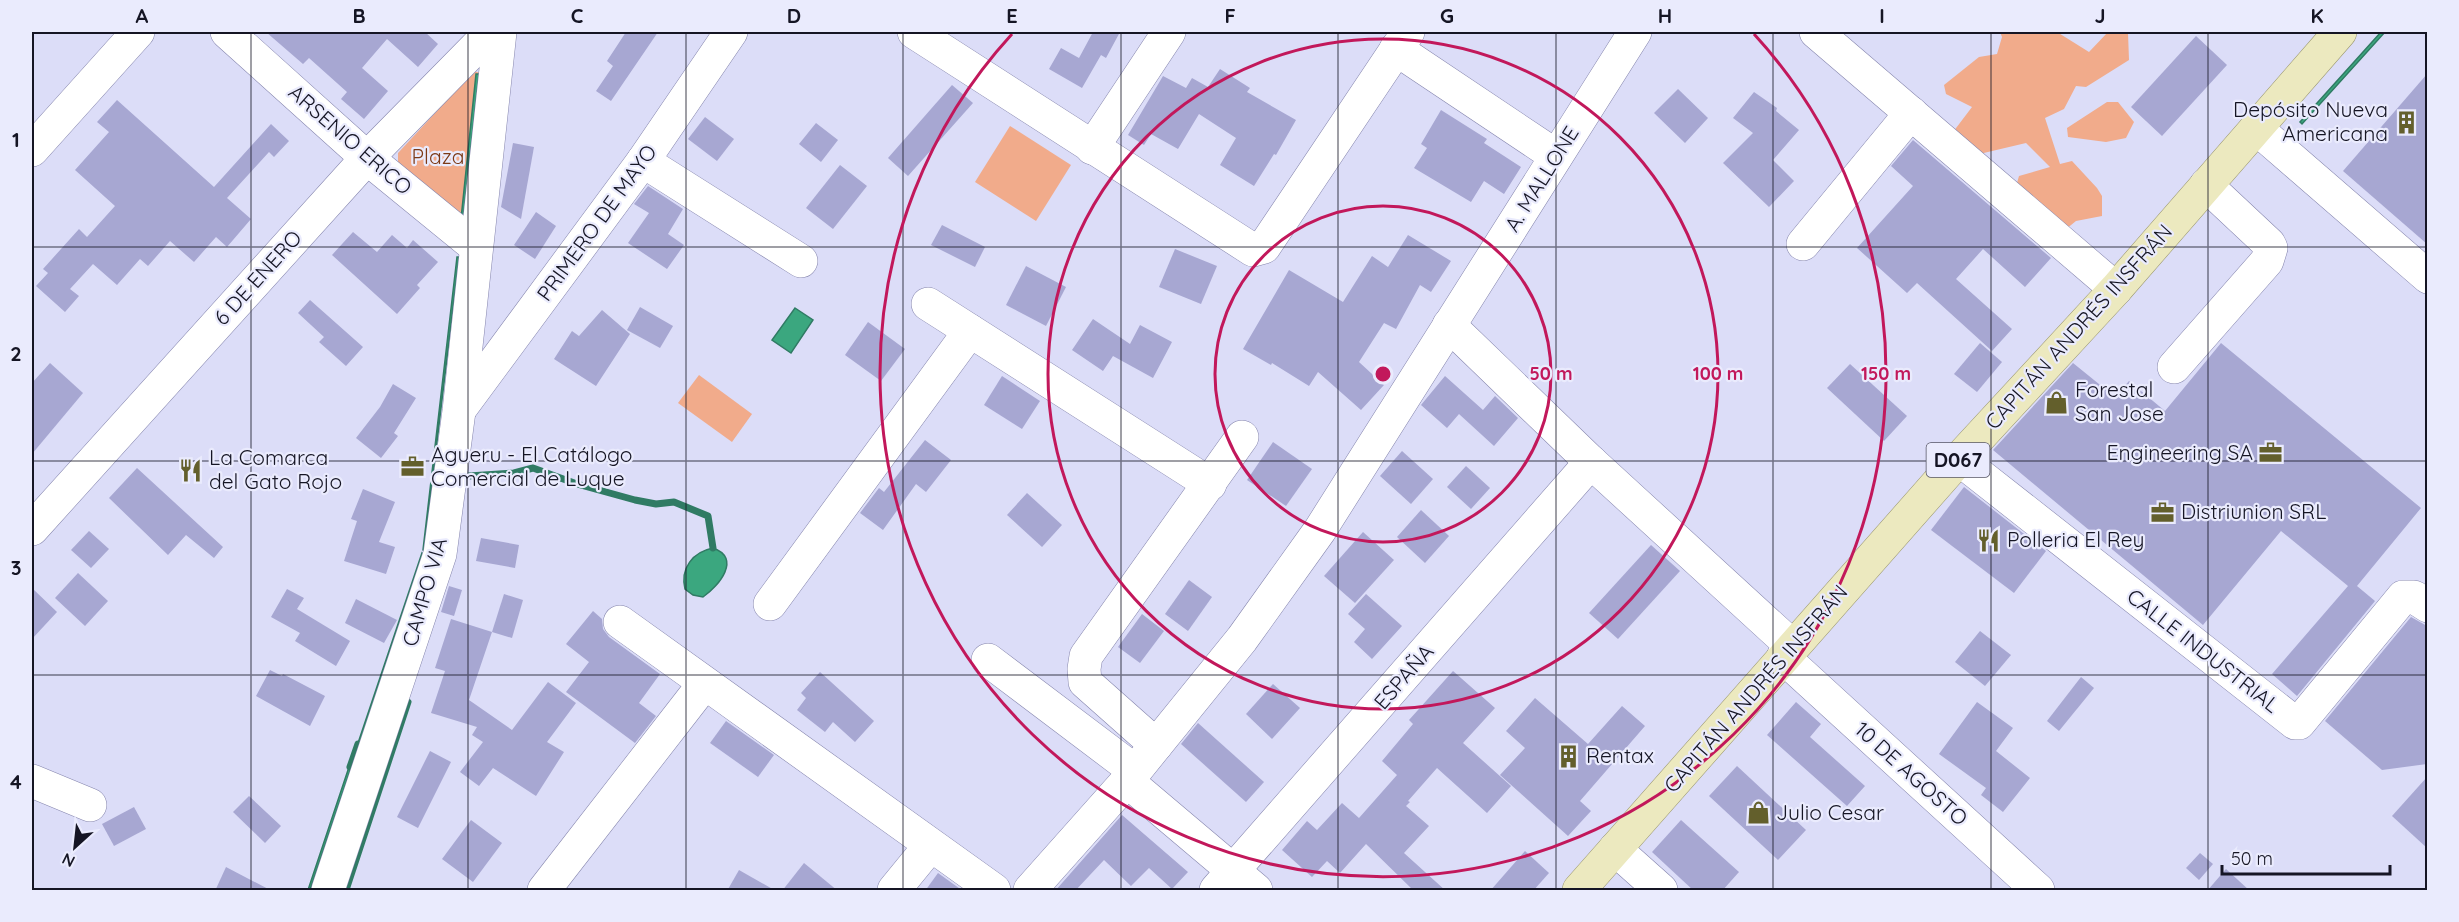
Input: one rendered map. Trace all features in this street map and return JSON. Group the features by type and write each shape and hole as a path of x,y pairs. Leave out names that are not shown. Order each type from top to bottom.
{"main road":[{"name":"CAPITÁN ANDRÉS INSFRÁN","path":"1579,891 1959,459 2116,289 2340,32"}],"street":[{"path":"32,150 138,32"},
{"name":"ARSENIO ERICO","path":"227,32 367,158 476,246"},
{"name":"6 DE ENERO","path":"32,529 367,158 490,32"},
{"name":"CAMPO VIA","path":"328,891 440,554 459,411 500,32"},
{"name":"PRIMERO DE MAYO","path":"459,411 643,161 731,32"},
{"path":"914,32 1249,250 1264,247 1402,40 1556,156"},
{"path":"1092,148 1169,32"},
{"name":"A. MALLONE","path":"1030,891 1131,776 1242,639 1320,530 1635,32"},
{"path":"1816,32 2116,289"},
{"path":"1803,244 1911,113"},
{"path":"2256,128 2427,277"},
{"path":"643,161 801,261"},
{"path":"2174,367 2267,261 2270,252 2269,244 2206,185"},
{"path":"928,304 1210,484"},
{"name":"10 DE AGOSTO","path":"1449,326 2038,891"},
{"path":"770,604 970,331"},
{"path":"1155,745 1085,682 1086,656 1242,437"},
{"name":"CALLE INDUSTRIAL","path":"1959,459 2295,723 2299,723 2403,597 2414,597 2427,606"},
{"name":"ESPAÑA","path":"1235,884 1591,462"},
{"path":"620,622 994,891"},
{"path":"988,660 1131,776 1235,884"},
{"path":"544,891 704,684"},
{"path":"32,782 90,805"},
{"path":"894,891 930,846"},
{"path":"1615,849 1660,891"}],"green space":[{"path":"2000,32 2057,32 2089,52 2108,32 2128,33 2129,60 2086,87 2076,86 2064,109 2045,118 2060,164 2072,161 2102,196 2102,216 2076,221 2055,238 2014,193 2019,176 2050,167 2026,143 1971,156 1950,136 1972,107 1946,94 1944,85 1979,57 1997,54 2002,37"},
{"name":"Plaza","path":"474,71 480,73 465,217 398,164 398,153"},
{"path":"2107,102 2118,102 2134,122 2126,138 2106,142 2068,137 2067,128"},
{"path":"1010,126 1071,165 1036,221 975,182"},
{"path":"699,375 752,414 732,442 678,403"}],"shaded area":[{"path":"2381,32 2385,32 2302,124 2300,122"},
{"path":"476,74 479,74 463,220 461,219"},
{"path":"457,257 459,257 424,551 423,550"},
{"path":"795,308 813,320 791,353 772,340"},
{"path":"713,548 726,558 725,572 703,597 693,595 685,589 686,568 699,553"},
{"path":"422,553 357,752 355,752"},
{"path":"352,758 354,759 310,890 308,890"}],"building":[{"path":"266,32 425,32 438,44 418,67 387,39 362,68 388,91 364,119 341,99 347,92 309,58 303,64"},
{"path":"626,32 658,32 611,101 596,91 613,66 607,61"},
{"path":"1093,32 1120,32 1106,58 1101,55 1082,88 1049,69 1061,48 1079,58"},
{"path":"2196,36 2227,65 2162,136 2131,107"},
{"path":"1220,69 1250,88 1247,92 1296,120 1276,155 1274,154 1254,186 1220,165 1236,138 1199,114 1178,149 1151,134 1144,145 1128,135 1163,76 1186,88 1192,78 1208,87"},
{"name":"Depósito Nueva Americana","path":"2427,74 2427,244 2343,171"},
{"path":"952,85 973,103 908,176 888,158"},
{"path":"1678,89 1708,118 1685,143 1654,113"},
{"path":"1754,92 1777,108 1776,111 1799,130 1773,160 1794,181 1769,207 1723,163 1753,133 1733,118"},
{"path":"117,100 214,187 271,124 289,141 274,157 269,152 227,198 251,219 227,247 216,237 194,262 170,241 148,266 140,259 117,285 93,264 70,289 79,296 65,312 36,286 48,273 43,269 79,229 87,237 115,206 75,170 109,132 97,122"},
{"path":"1441,110 1487,139 1484,143 1521,167 1504,194 1484,181 1471,202 1414,168 1427,148 1421,144"},
{"path":"705,117 734,139 717,161 688,139"},
{"path":"816,123 838,140 821,162 799,144"},
{"path":"1913,140 2051,258 2025,287 1983,249 1956,279 2012,329 1992,351 1917,283 1907,293 1857,248 1913,186 1891,166"},
{"path":"513,143 534,147 521,219 501,207"},
{"path":"840,165 867,186 833,229 806,208"},
{"path":"648,186 683,209 668,234 684,245 667,269 628,243 649,213 634,204"},
{"path":"536,212 556,226 535,259 514,245"},
{"path":"942,225 985,247 975,267 931,245"},
{"path":"353,232 377,252 392,235 407,248 413,240 438,262 417,285 420,288 397,314 332,255"},
{"path":"1408,235 1451,261 1431,292 1420,285 1396,329 1384,323 1359,362 1384,385 1361,410 1318,372 1309,386 1272,363 1271,365 1243,349 1289,270 1343,302 1372,256 1388,267"},
{"path":"1175,249 1217,266 1201,304 1159,287"},
{"path":"1026,266 1066,287 1046,326 1006,305"},
{"path":"310,300 363,347 346,366 319,342 324,337 298,313"},
{"path":"640,307 673,326 660,348 627,330"},
{"path":"602,310 630,334 596,386 554,359 572,331 579,336"},
{"path":"1093,319 1130,344 1140,325 1172,342 1153,378 1113,356 1103,371 1072,350"},
{"path":"868,322 905,349 881,381 845,355"},
{"path":"1980,343 2002,362 1977,392 1954,374"},
{"path":"2221,343 2421,508 2357,586 2375,601 2297,696 2272,674 2348,586 2281,531 2203,625 1993,450 2073,363 2115,397 2129,381 2165,411"},
{"path":"50,363 83,393 32,454 32,383"},
{"path":"1850,364 1907,416 1884,441 1827,388"},
{"path":"1002,376 1040,401 1022,429 984,405"},
{"path":"1445,376 1483,410 1495,396 1518,418 1494,446 1459,414 1447,428 1421,405"},
{"path":"393,384 416,398 394,433 398,436 381,458 356,438 380,407"},
{"path":"925,440 951,460 926,492 916,484 883,530 860,513 879,488 884,492"},
{"path":"1273,442 1312,469 1286,506 1247,480"},
{"path":"1402,451 1433,479 1411,504 1380,476"},
{"path":"1466,466 1490,488 1471,509 1447,487"},
{"path":"137,468 223,547 214,558 186,535 168,555 109,498"},
{"name":"Polleria El Rey","path":"1964,487 2046,551 2014,593 1931,530"},
{"path":"363,489 395,502 379,542 395,547 386,574 344,561 357,521 351,519"},
{"path":"1027,493 1062,525 1042,547 1007,515"},
{"path":"1421,510 1449,536 1425,563 1397,537"},
{"path":"89,531 109,549 91,568 71,550"},
{"path":"1363,532 1394,560 1355,603 1324,576"},
{"path":"481,538 519,545 515,568 476,561"},
{"path":"1651,545 1680,571 1618,639 1589,613"},
{"path":"78,573 108,601 85,626 55,598"},
{"path":"1189,580 1212,597 1188,631 1165,614"},
{"path":"449,586 462,590 454,616 441,612"},
{"path":"32,588 57,612 32,639"},
{"path":"287,589 304,598 297,609 350,641 336,666 295,641 300,633 271,617"},
{"path":"504,594 523,600 512,638 492,632"},
{"path":"1366,594 1402,626 1372,659 1354,642 1365,629 1348,614"},
{"path":"356,599 397,620 384,643 345,623"},
{"path":"593,611 602,619 603,629 609,637 660,674 639,703 656,716 635,743 566,692 589,662 566,644"},
{"path":"1142,614 1164,631 1140,663 1118,647"},
{"path":"2411,617 2427,626 2427,764 2382,770 2325,721"},
{"path":"451,619 492,632 469,700 512,730 548,682 576,703 547,742 564,752 536,796 493,768 479,786 460,772 483,742 472,735 477,727 431,713 445,671 435,668"},
{"path":"1980,631 2011,655 1985,686 1955,662"},
{"path":"270,670 282,676 283,674 325,696 310,726 256,696"},
{"path":"1453,671 1495,708 1463,743 1511,786 1487,813 1437,768 1408,801 1410,802 1406,806 1429,826 1404,853 1446,891 1414,891 1366,844 1340,873 1327,861 1312,877 1282,850 1307,821 1317,830 1342,803 1359,818 1397,775 1382,761 1413,724 1409,720"},
{"path":"820,672 874,721 855,742 833,722 825,732 797,710 806,698 801,693"},
{"path":"2081,677 2094,688 2059,731 2047,721"},
{"path":"1273,684 1300,708 1272,739 1246,714"},
{"path":"1535,698 1588,744 1622,706 1645,726 1580,801 1591,811 1568,836 1500,775 1525,748 1506,731"},
{"path":"1796,702 1821,724 1810,737 1865,786 1847,806 1767,735"},
{"path":"1977,702 2013,728 1996,751 2030,778 2003,812 1981,795 1986,788 1939,754"},
{"path":"726,721 774,755 758,777 710,743"},
{"path":"1198,723 1264,782 1246,802 1181,744"},
{"path":"430,751 451,762 418,828 397,817"},
{"name":"Julio Cesar","path":"1737,766 1806,830 1778,860 1709,796"},
{"path":"2427,777 2427,848 2392,816"},
{"path":"249,796 281,826 265,843 233,812"},
{"path":"134,807 146,829 114,846 102,824"},
{"path":"1122,815 1188,872 1172,889 1149,868 1131,886 1104,860 1075,891 1055,891"},
{"path":"471,820 502,843 473,882 442,859"},
{"path":"1681,820 1739,872 1722,891 1694,891 1652,852"},
{"path":"1525,851 1549,873 1533,891 1490,891"},
{"path":"2200,853 2213,864 2199,880 2186,868"},
{"path":"804,863 838,891 782,891"},
{"path":"226,867 272,891 215,891"},
{"path":"2226,869 2250,891 2207,891"},
{"path":"739,870 776,891 727,891"},
{"path":"938,873 963,891 925,891"}],"waterway":[{"path":"464,480 469,476 514,473 533,468 577,484 635,500 656,504 674,502 708,516 713,548"},
{"path":"346,890 408,702"},
{"path":"350,767 358,744"}],"place":[{"name":"Depósito Nueva Americana","path":"2406,122"},
{"name":"Forestal San Jose","path":"2057,402"},
{"name":"Engineering SA","path":"2271,453"},
{"name":"Agueru - El Catálogo Comercial de Luque","path":"413,467"},
{"name":"La Comarca del Gato Rojo","path":"191,470"},
{"name":"Distriunion SRL","path":"2163,512"},
{"name":"Polleria El Rey","path":"1989,540"},
{"name":"Rentax","path":"1568,756"},
{"name":"Julio Cesar","path":"1758,813"}]}
